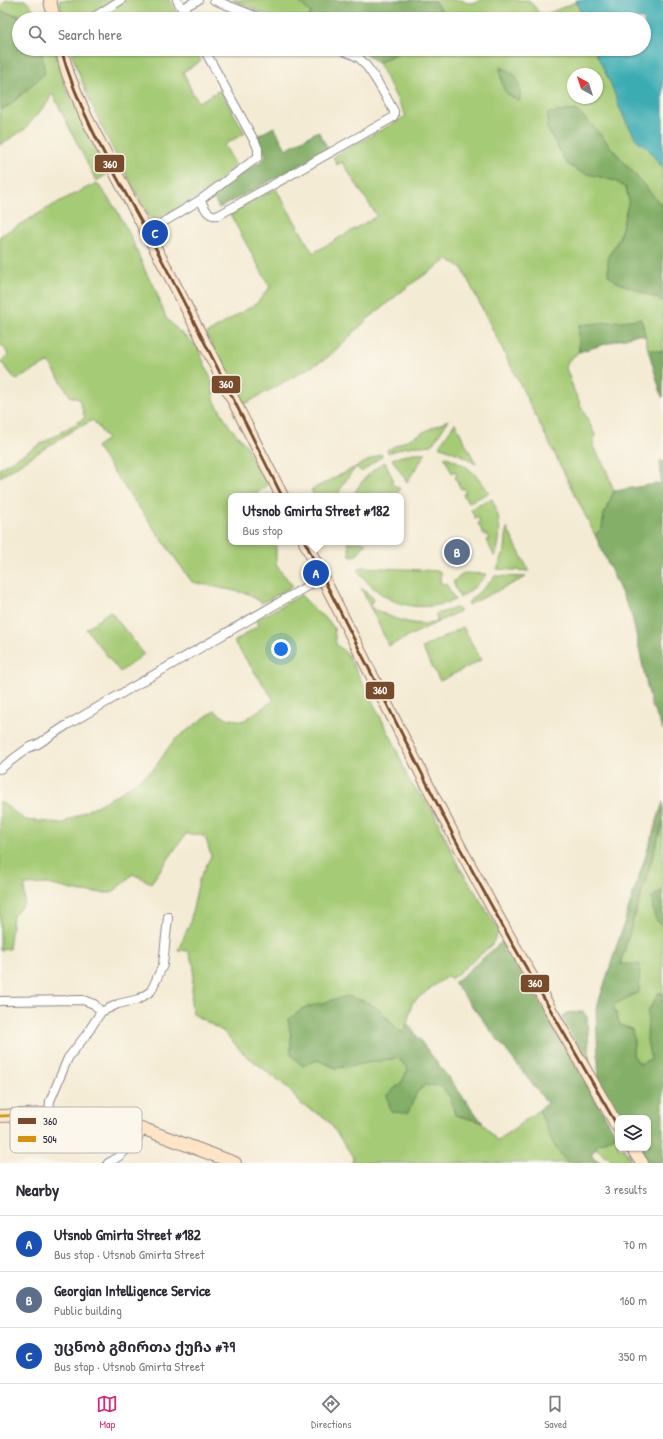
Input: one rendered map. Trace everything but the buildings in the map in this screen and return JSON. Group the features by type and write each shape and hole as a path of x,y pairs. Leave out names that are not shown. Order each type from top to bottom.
{"main road":[{"path":"50,0 53,12"},
{"path":"63,56 68,74 86,117 188,310 280,493"},
{"path":"307,545 414,759 472,869 615,1122"},
{"path":"0,1116 10,1116"},
{"path":"144,1129 235,1163"},
{"path":"634,1151 642,1163"}],"street":[{"path":"102,12 121,0"},
{"path":"177,0 184,12"},
{"path":"182,8 198,0"},
{"path":"214,0 244,12"},
{"path":"147,232 200,200 254,160 259,153 256,144 208,56"},
{"path":"200,200 209,215 219,215 392,118 394,111 366,66 355,56"},
{"path":"0,770 28,748 38,744 66,725 323,577"},
{"path":"50,1107 50,1101 68,1058 102,1012 118,1004 139,999 151,990 163,964 168,917"},
{"path":"0,1000 84,1000 94,1004 102,1012"},
{"path":"108,1163 115,1160 122,1153"}],"green space":[{"path":"6,0 25,0 37,12 12,12 12,14 0,11 0,8"},
{"path":"59,0 170,0 176,12 62,12"},
{"path":"232,0 297,0 310,12 260,12"},
{"path":"297,0 433,0 441,12 310,12"},
{"path":"433,0 462,0 467,3 474,3 481,0 529,0 538,12 441,12 441,9"},
{"path":"576,2 580,12 551,12"},
{"path":"0,11 12,14 12,56 42,56 45,73 10,105 0,110"},
{"path":"42,56 57,56 65,87 109,173 96,181 52,93 48,102 25,129 0,145 0,110 10,105 44,73"},
{"path":"72,56 198,56 201,61 183,72 193,94 199,102 220,90 245,133 224,145 235,163 229,172 210,188 152,221 107,137"},
{"path":"368,56 391,56 378,63"},
{"path":"391,56 597,56 611,84 627,125 647,147 663,169 663,207 589,122 576,110 547,128 554,139 598,176 616,181 626,188 629,200 619,239 608,257 618,282 663,301 663,352 648,349 641,319 580,325 579,352 568,361 566,368 575,393 595,435 593,446 606,469 614,491 604,515 602,528 595,535 462,268 453,262 447,260 411,284 369,318 327,358 243,405 206,334 257,303 270,287 230,214 276,189 313,253 377,216 342,162 337,165 333,157 406,116 378,63"},
{"path":"500,67 511,72 518,80 520,101 505,92 501,79"},
{"path":"576,110 589,122 663,207 663,301 617,282 608,275 608,257 619,239 629,200 626,188 615,181 580,172 567,164 547,128 548,113"},
{"path":"274,127 286,149 318,131 329,150 219,208 211,194 264,159 266,156 257,136"},
{"path":"97,183 116,209 130,235 147,275 154,286 166,318 197,346 212,382 214,400 230,427 246,445 255,466 269,483 257,493 228,493 228,545 276,545 276,565 293,586 262,603 249,594 192,582 96,447 107,439 93,420 82,426 81,425 0,477 0,468 85,418 79,399 70,396 49,362 16,380 1,362 8,355 4,347 0,345 0,236 64,199"},
{"path":"641,319 646,337 638,334 579,352 579,325"},
{"path":"648,349 663,352 663,397 662,397"},
{"path":"448,420 432,445 406,447 388,453 387,450"},
{"path":"455,423 476,464 461,455 439,446"},
{"path":"413,453 426,453 407,482 392,459"},
{"path":"381,454 382,457 362,472 356,467 343,484 338,493 312,493 311,490"},
{"path":"444,456 458,462 470,470 485,486 489,493 468,503 463,494 466,493 463,488 461,489 455,477 457,475 455,471 452,473"},
{"path":"660,461 663,461 663,730 651,704 632,616 595,535 602,528 604,515 614,491 661,483"},
{"path":"385,462 393,479 391,483 400,489 398,493 355,493 366,477"},
{"path":"492,499 500,528 499,542 495,557 486,540 489,539 486,534 484,535 478,523 480,522 478,517 475,518 471,509"},
{"path":"507,528 529,571 497,569 505,550"},
{"path":"348,545 364,545 358,554 350,556"},
{"path":"363,567 439,571 441,572 440,583 446,584 455,600 426,606 401,604 378,592 358,571"},
{"path":"464,573 487,574 475,587 460,598 453,582"},
{"path":"495,576 526,577 468,605 469,601"},
{"path":"361,588 374,599 369,605"},
{"path":"301,595 318,613 328,620 334,628 336,644 348,655 394,743 408,779 433,811 458,865 497,927 500,929 491,946 451,979 448,976 412,1003 405,1033 398,1030 388,1018 289,1020 291,1055 302,1066 317,1060 336,1068 398,1058 408,1069 402,1082 387,1095 414,1100 417,1092 425,1085 442,1086 451,1099 455,1115 482,1122 497,1141 539,1110 553,1143 567,1163 352,1163 353,1157 327,1119 301,1104 288,1088 242,1052 224,1032 193,1014 191,1002 194,967 188,951 178,950 190,923 199,880 211,856 206,840 202,836 186,834 151,883 133,874 112,893 81,892 48,884 25,885 24,904 13,916 9,949 0,950 0,801 25,820 63,823 117,795 154,769 173,741 215,710 224,717 243,721 274,700 234,642 259,625 256,620"},
{"path":"370,607 402,621 420,624 437,622 436,614 457,608 460,611 389,646"},
{"path":"110,611 144,654 120,672 86,629"},
{"path":"463,627 481,660 440,681 422,648"},
{"path":"663,802 663,822 620,964 640,964 639,992 613,1005 620,1025 632,1029 634,1041 633,1055 640,1064 651,1059 647,1041 648,1011 659,993 663,993 663,1163 649,1163 640,1151 651,1151 651,1115 618,1115 599,1084 596,1010"},
{"path":"663,822 663,890 652,897 660,924 663,926 663,993 658,993 647,1041 651,1059 640,1064 633,1055 634,1041 620,1025 613,1004 639,992 620,965"},
{"path":"663,890 663,926 655,917 652,897"},
{"path":"504,940 615,1133 615,1136 598,1144 591,1155 601,1163 567,1163 553,1143 539,1110 547,1103 454,983"},
{"path":"347,996 371,1004 378,1009 396,1028 405,1033 407,1023 482,1122 455,1115 451,1099 441,1086 425,1085 417,1092 408,1113 391,1112 387,1095 402,1082 408,1069 398,1058 336,1068 318,1060 302,1066 291,1055 291,1036 288,1020 304,1008"},
{"path":"583,1012 587,1017 590,1068 562,1017 567,1013"},
{"path":"615,1136 615,1151 626,1151 632,1162 612,1161 595,1148 598,1144"}],"water":[{"path":"576,0 663,0 663,169 647,147 639,142 635,137 620,109 611,84 597,56 651,56 651,12 580,12"}],"transit line":[{"name":"360","path":"63,56 69,75 90,125 187,307 280,493"},
{"name":"360","path":"307,545 455,839 512,943 615,1122"},
{"name":"504","path":"0,1116 10,1116"}],"place":[{"name":"უცნობ გმირთა ქუჩა #79","path":"155,233"},
{"name":"Georgian Intelligence Service","path":"457,552"},
{"name":"Utsnob Gmirta Street #182","path":"316,573"}]}
